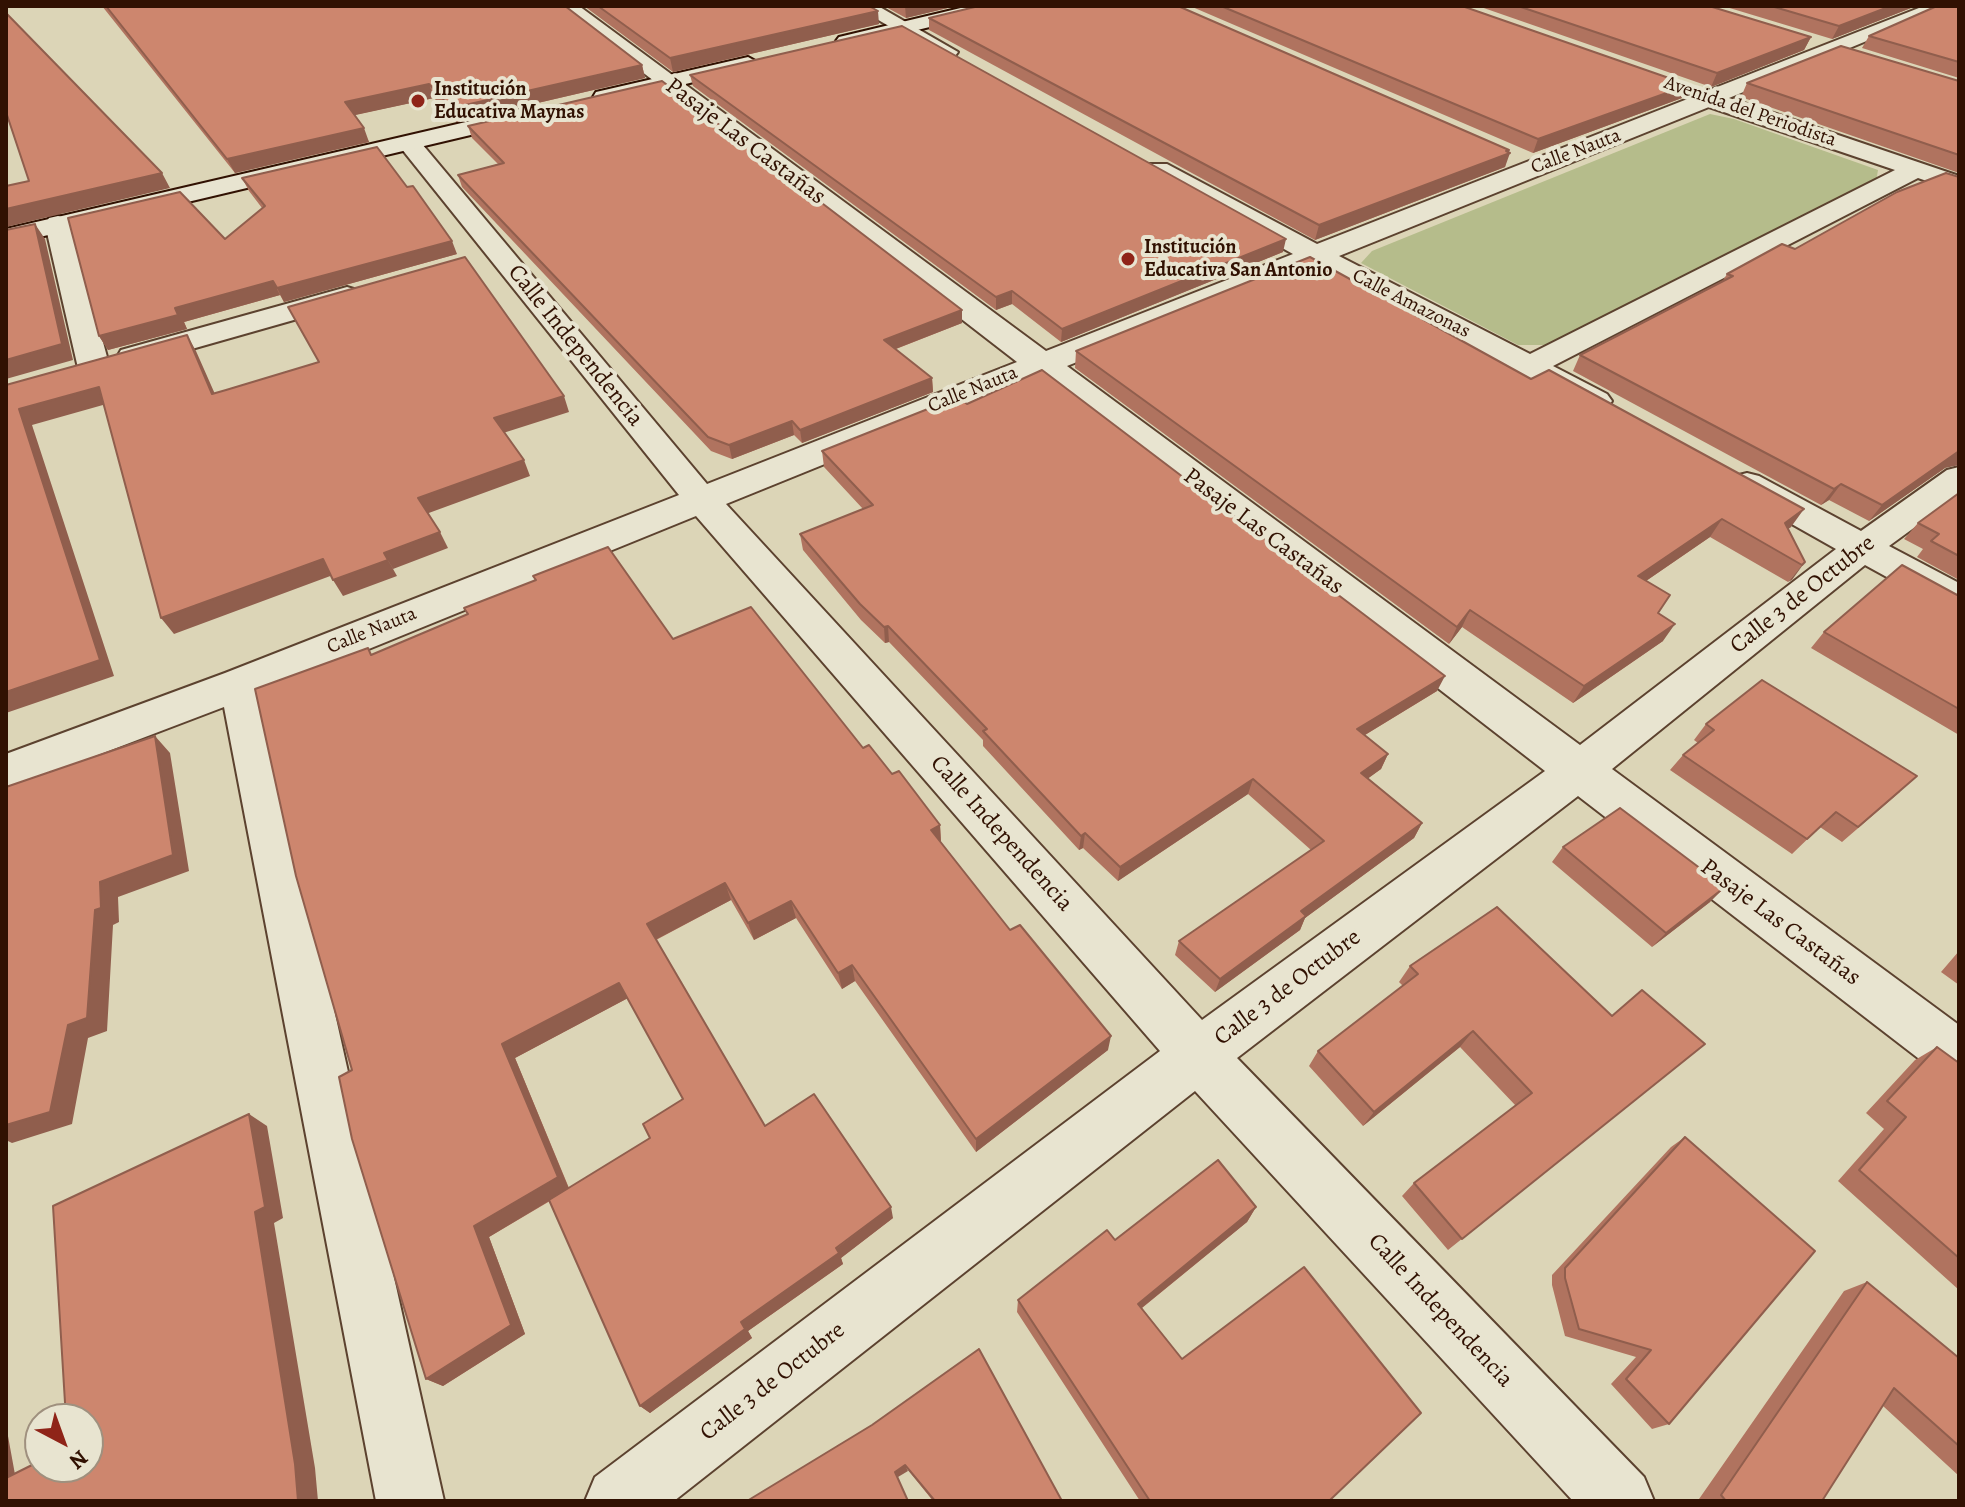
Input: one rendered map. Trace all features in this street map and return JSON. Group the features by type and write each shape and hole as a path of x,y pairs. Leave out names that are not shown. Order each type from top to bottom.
{"street":[{"name":"Pasaje Las Castañas","path":"567,6 1959,1057"},
{"path":"864,6 972,66"},
{"path":"829,45 994,6"},
{"path":"1938,6 1959,13"},
{"name":"Calle Nauta","path":"6,772 240,684 700,498 1316,255 1524,161 1697,94 1834,49 1938,6"},
{"path":"575,104 769,58"},
{"name":"Avenida del Periodista","path":"1697,94 1959,184"},
{"path":"6,237 545,111"},
{"name":"Calle Independencia","path":"409,143 700,498 1198,1055 1620,1501"},
{"name":"Calle Amazonas","path":"1137,157 1614,411"},
{"path":"1532,365 1917,169"},
{"path":"58,224 94,368"},
{"path":"470,262 500,253"},
{"path":"64,376 379,287"},
{"path":"1725,471 1959,600"},
{"name":"Calle 3 de Octubre","path":"619,1501 1198,1055 1578,771 1863,547 1959,478"},
{"path":"240,684 410,1501"}],"green space":[{"path":"1710,114 1734,119 1878,170 1876,182 1546,345 1518,345 1361,263 1372,251"}],"building":[{"path":"106,6 565,6 642,65 452,108 429,84 345,102 364,128 227,159"},
{"path":"598,6 869,6 878,11 670,58"},
{"path":"979,6 1178,6 1510,153 1319,225 929,18"},
{"path":"1221,6 1462,6 1689,85 1538,139"},
{"path":"1518,6 1709,6 1811,37 1717,73"},
{"path":"1771,6 1891,6 1839,26"},
{"path":"1937,6 1959,6 1959,62 1869,36"},
{"path":"6,13 162,173 6,209 6,186 29,181 6,112"},
{"path":"902,26 1286,239 1062,329 1012,291 996,297 690,75"},
{"path":"1841,46 1959,81 1959,155 1747,83"},
{"path":"662,81 962,310 884,340 932,378 800,430 792,421 729,445 708,437 458,175 504,163 468,126"},
{"path":"377,147 407,187 413,186 452,241 277,288 273,281 175,308 178,315 99,336 68,218 180,192 225,239 265,206 242,178"},
{"path":"1946,173 1959,177 1959,451 1882,505 1841,484 1834,489 1580,355 1733,276 1727,274 1782,244 1795,249 1897,192"},
{"path":"35,224 62,344 6,360 6,230"},
{"path":"465,257 564,396 494,418 524,460 418,498 440,532 384,553 388,560 333,580 323,559 161,618 99,387 19,409 100,660 6,692 6,385 187,335 212,394 319,362 288,307"},
{"path":"1310,257 1531,379 1549,370 1804,509 1785,523 1805,562 1802,565 1722,519 1638,576 1670,595 1658,613 1675,624 1584,686 1470,610 1457,627 1076,351"},
{"path":"1042,370 1445,676 1357,729 1388,754 1361,773 1422,823 1301,911 1306,916 1220,979 1179,941 1324,841 1253,779 1120,867 1085,833 1081,836 983,731 987,729 888,626 884,627 860,604 800,534 873,505 822,451 958,397 967,404"},
{"path":"1959,493 1959,556 1931,541 1939,534 1918,523"},
{"path":"608,547 673,639 751,607 863,748 869,745 892,774 899,771 940,825 931,830 1010,930 1020,925 1111,1036 976,1139 852,965 838,973 791,901 748,923 725,883 647,924 765,1126 814,1094 891,1207 836,1248 839,1253 741,1322 745,1329 640,1406 549,1200 650,1138 643,1124 683,1099 619,983 502,1044 558,1177 474,1226 511,1325 426,1379 352,1139 339,1077 352,1070 296,876 255,689 368,648 371,655 468,614 464,608 536,580 533,576"},
{"path":"1902,565 1959,596 1959,709 1824,632"},
{"path":"1762,680 1917,776 1858,827 1836,812 1807,839 1683,755 1714,730 1706,724"},
{"path":"155,736 173,855 100,882 101,908 95,910 87,1018 68,1025 50,1112 6,1125 6,787"},
{"path":"1620,808 1725,887 1666,933 1563,847"},
{"path":"1497,907 1612,1016 1642,990 1705,1044 1462,1239 1414,1183 1532,1093 1473,1031 1374,1112 1318,1051 1418,974 1410,966"},
{"path":"1937,1047 1959,1063 1959,1258 1859,1170 1906,1117 1887,1101"},
{"path":"249,1114 265,1207 255,1212 295,1464 298,1501 6,1501 6,1478 24,1469 24,1483 104,1483 104,1403 65,1403 53,1206"},
{"path":"1685,1137 1815,1251 1669,1424 1626,1379 1651,1350 1579,1329 1565,1268"},
{"path":"1218,1160 1256,1207 1138,1304 1182,1359 1304,1267 1421,1413 1329,1501 1150,1501 1018,1300 1107,1230 1115,1240"},
{"path":"1867,1282 1959,1358 1959,1446 1894,1388 1822,1501 1726,1501 1721,1495"},
{"path":"979,1349 1062,1501 935,1501 905,1465 895,1472 908,1501 747,1501 872,1425"}],"place":[{"name":"Institución Educativa Maynas","path":"418,101"},
{"name":"Institución Educativa San Antonio","path":"1128,259"}]}
